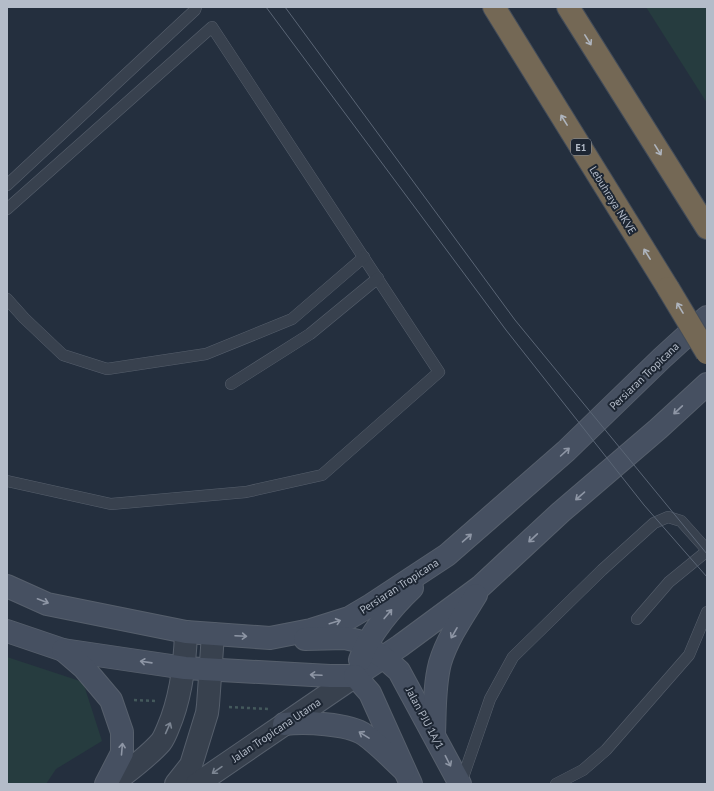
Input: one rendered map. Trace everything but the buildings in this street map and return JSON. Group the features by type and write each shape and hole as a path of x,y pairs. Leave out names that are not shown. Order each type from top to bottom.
{"highway":[{"name":"Lebuhraya NKVE","path":"494,7 707,353"},
{"path":"568,7 707,228"}],"main road":[{"name":"Persiaran Tropicana","path":"7,586 47,604 186,632 270,638 311,630 349,618 447,554 566,451 662,358 707,317"},
{"path":"375,652 400,646 480,587 562,512 658,429 707,384"},
{"path":"355,676 375,652 380,624 404,596 447,554"},
{"path":"434,734 436,687 440,663 450,640 480,587"},
{"path":"7,631 63,650 185,668 355,676 370,693 407,777"},
{"name":"Jalan PJU 1A/1","path":"270,638 315,640 345,638 358,641 375,652 399,671 460,784"},
{"path":"63,650 84,668 111,700 122,732 122,753 106,784"},
{"path":"277,716 305,722 342,726 364,734 407,777"}],"street":[{"path":"112,784 162,741 174,714 185,668 186,632"},
{"path":"176,784 191,765 208,705 213,634"},
{"name":"Jalan Tropicana Utama","path":"197,784 277,716 355,676"}],"lane":[{"path":"7,185 195,10 196,7"},
{"path":"7,209 212,27 440,372 322,475 246,492 111,504 7,481"},
{"path":"7,299 24,318 63,355 107,369 206,354 292,319 364,258"},
{"path":"231,384 310,334 378,278"},
{"path":"460,784 490,699 513,657 602,570 654,523 668,517 681,521 707,550 669,582 637,620"},
{"path":"556,784 583,770 606,750 689,655 707,612"}],"path":[{"path":"111,700 163,701"},
{"path":"208,705 277,716"}],"green space":[{"path":"646,7 707,7 707,103"},
{"path":"7,657 83,682 102,741 56,769 46,784 7,784"}],"tram line":[{"path":"266,7 506,330 644,505 707,577"},
{"path":"285,7 515,320 707,554"}]}
